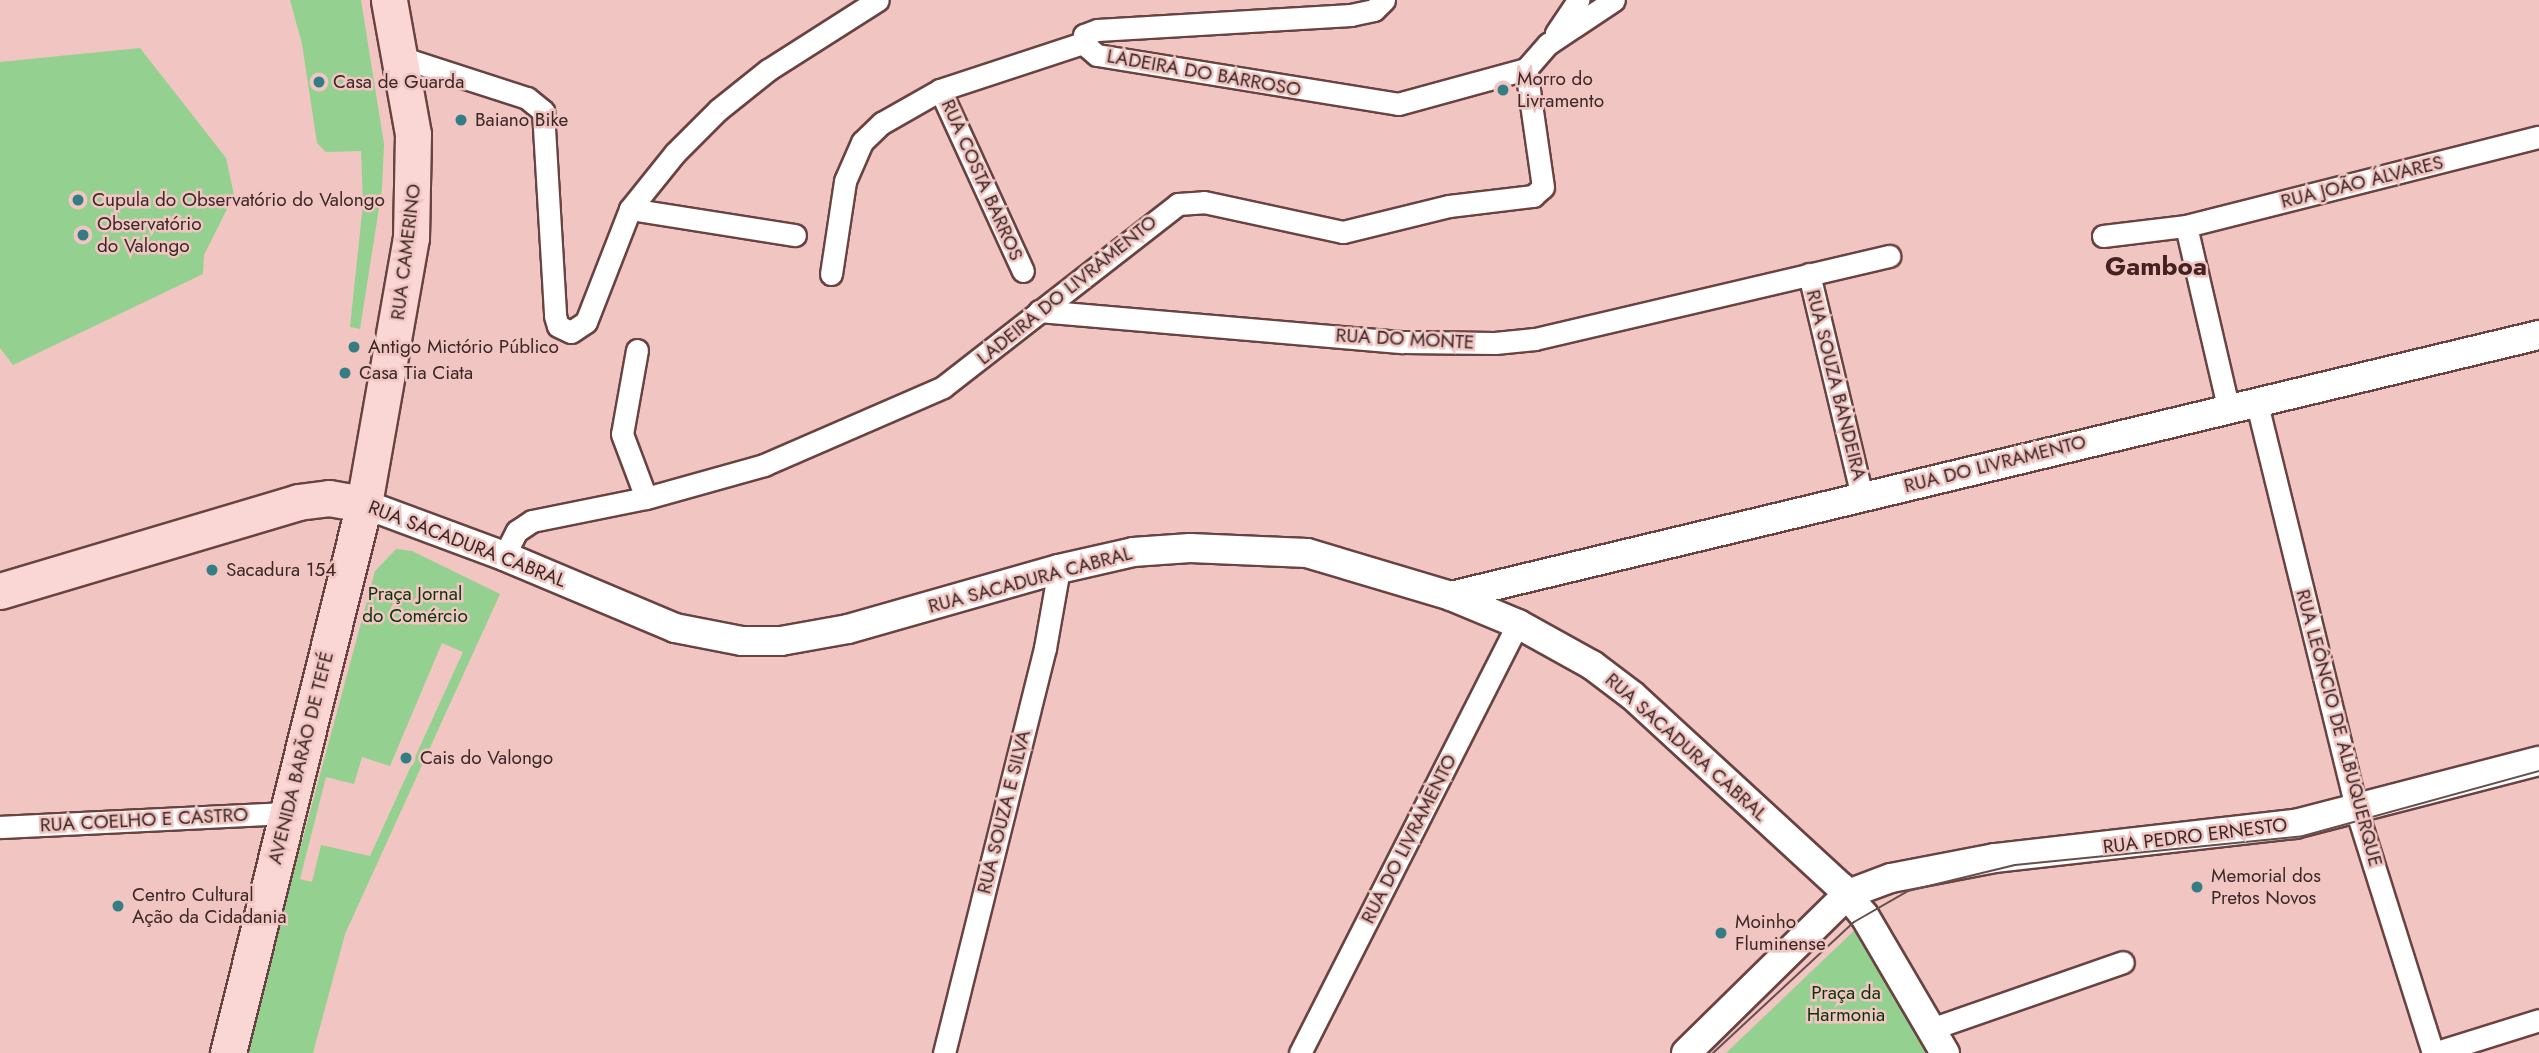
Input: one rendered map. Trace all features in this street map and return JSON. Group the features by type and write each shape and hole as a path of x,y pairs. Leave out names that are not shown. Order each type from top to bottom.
{"main road":[{"name":"RUA CAMERINO","path":"364,504 389,378 415,199 414,134 388,0"},
{"name":"RUA SACADURA CABRAL","path":"0,591 298,502 342,499 364,504"},
{"name":"AVENIDA BARÃO DE TEFÉ","path":"228,1053 364,504"}],"street":[{"path":"400,57 527,97 543,111 555,316 558,326 571,332 586,322 630,209 718,110 768,70 878,0"},
{"name":"LADEIRA DO BARROSO","path":"1384,0 1364,14 1097,30 1084,35 1083,43 1097,55 1380,103 1418,101 1526,69"},
{"path":"1526,69 1548,44 1578,0"},
{"path":"1548,44 1614,0"},
{"path":"831,274 845,181 863,142 882,124 940,90 1083,43"},
{"name":"LADEIRA DO LIVRAMENTO","path":"504,556 517,531 532,521 646,498 764,465 894,412 967,371 1166,210 1190,200 1343,232 1449,206 1533,196 1543,187 1526,69"},
{"name":"RUA COSTA BARROS","path":"940,90 1023,271"},
{"name":"RUA JOÃO ÁLVARES","path":"2103,236 2186,226 2539,137"},
{"path":"630,209 795,235"},
{"path":"2186,226 2228,407"},
{"name":"RUA DO MONTE","path":"1039,311 1403,342 1495,343 1535,339 1889,256"},
{"name":"RUA SOUZA BANDEIRA","path":"1809,274 1863,496"},
{"name":"RUA DO LIVRAMENTO","path":"1451,596 2256,400 2539,335"},
{"path":"637,351 622,434 646,498"},
{"name":"RUA LEÔNCIO DE ALBUQUERQUE","path":"2256,400 2357,812 2433,1053"},
{"name":"RUA SACADURA CABRAL","path":"364,504 504,556 675,628 742,641 781,641 848,629 1059,569 1133,552 1284,550 1451,596 1518,624 1592,665 1633,696 1848,894 1945,1053"},
{"name":"RUA SOUZA E SILVA","path":"944,1053 1045,648 1059,569"},
{"name":"RUA DO LIVRAMENTO","path":"1300,1053 1518,624"},
{"name":"RUA PEDRO ERNESTO","path":"1848,894 1901,876 1995,858 2222,835 2357,812 2539,761"},
{"name":"RUA COELHO E CASTRO","path":"0,827 287,813"},
{"path":"1686,1053 1848,894"},
{"path":"1931,1029 2123,962"},
{"path":"2433,1053 2539,1020"}],"green space":[{"path":"290,0 361,0 384,144 382,189 360,329 350,327 363,204 361,151 326,152 317,143 302,44"},
{"path":"140,48 226,158 234,195 204,255 203,274 13,365 0,348 0,62"},
{"name":"Praça Jornal do Comércio","path":"396,549 412,551 500,594 345,934 313,1053 245,1053 375,571","holes":["442,643 463,652 370,856 321,845 312,882 300,879 326,777 354,784 362,757 390,766"]},
{"name":"Praça da Harmonia","path":"1860,925 1927,1053 1726,1053"}],"tram line":[{"path":"1713,1053 1854,922 1908,891 2015,865 2303,836 2539,771"}],"place":[{"name":"Casa de Guarda","path":"319,82"},
{"name":"Morro do Livramento","path":"1503,90"},
{"name":"Baiano Bike","path":"461,120"},
{"name":"Cupula do Observatório do Valongo","path":"78,200"},
{"name":"Observatório do Valongo","path":"83,235"},
{"name":"Antigo Mictório Público","path":"354,347"},
{"name":"Casa Tia Ciata","path":"345,373"},
{"name":"Sacadura 154","path":"212,570"},
{"name":"Cais do Valongo","path":"406,758"},
{"name":"Memorial dos Pretos Novos","path":"2197,887"},
{"name":"Centro Cultural Ação da Cidadania","path":"118,906"},
{"name":"Moinho Fluminense","path":"1721,933"}],"district":[{"name":"Gamboa","path":"2156,267"}]}
